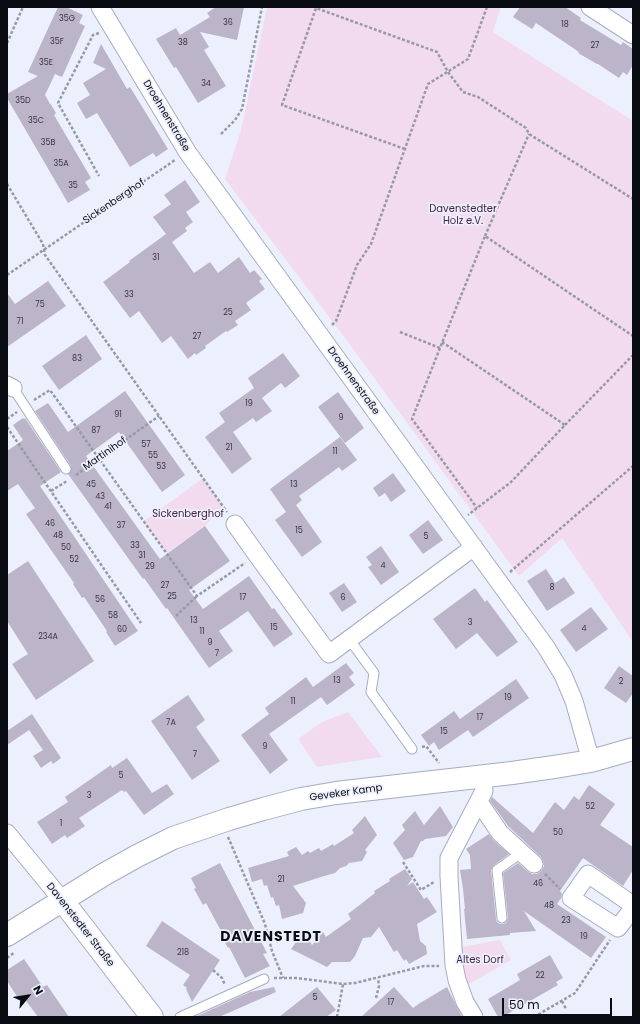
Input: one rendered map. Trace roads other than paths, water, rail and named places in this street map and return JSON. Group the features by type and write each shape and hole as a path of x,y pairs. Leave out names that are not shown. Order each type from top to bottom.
{"street":[{"name":"Droehnenstraße","path":"100,7 188,153 546,647 564,675 574,701 591,761"},
{"path":"596,8 633,35"},
{"path":"235,524 329,654 474,547"},
{"name":"Geveker Kamp","path":"7,935 103,875 173,838 263,809 301,799 336,793 483,777 591,761 633,748"},
{"path":"474,1017 465,1002 454,965 448,858 484,791 483,777"},
{"path":"479,802 500,833 534,864"},
{"name":"Davenstedter Straße","path":"7,833 69,896 152,1017"},
{"path":"633,905 588,874 571,898 618,928 633,908"}],"lane":[{"path":"10,387 25,406 66,469"},
{"path":"349,639 374,673 370,692 412,749"},
{"path":"502,918 497,870 521,853"},
{"path":"180,1017 264,979"}],"district":[{"name":"DAVENSTEDT","path":"271,937"}],"park label":[{"name":"Davenstedter Holz e.V.","path":"463,214"},
{"name":"Sickenberghof","path":"188,514"},
{"name":"Altes Dorf","path":"480,960"}]}
